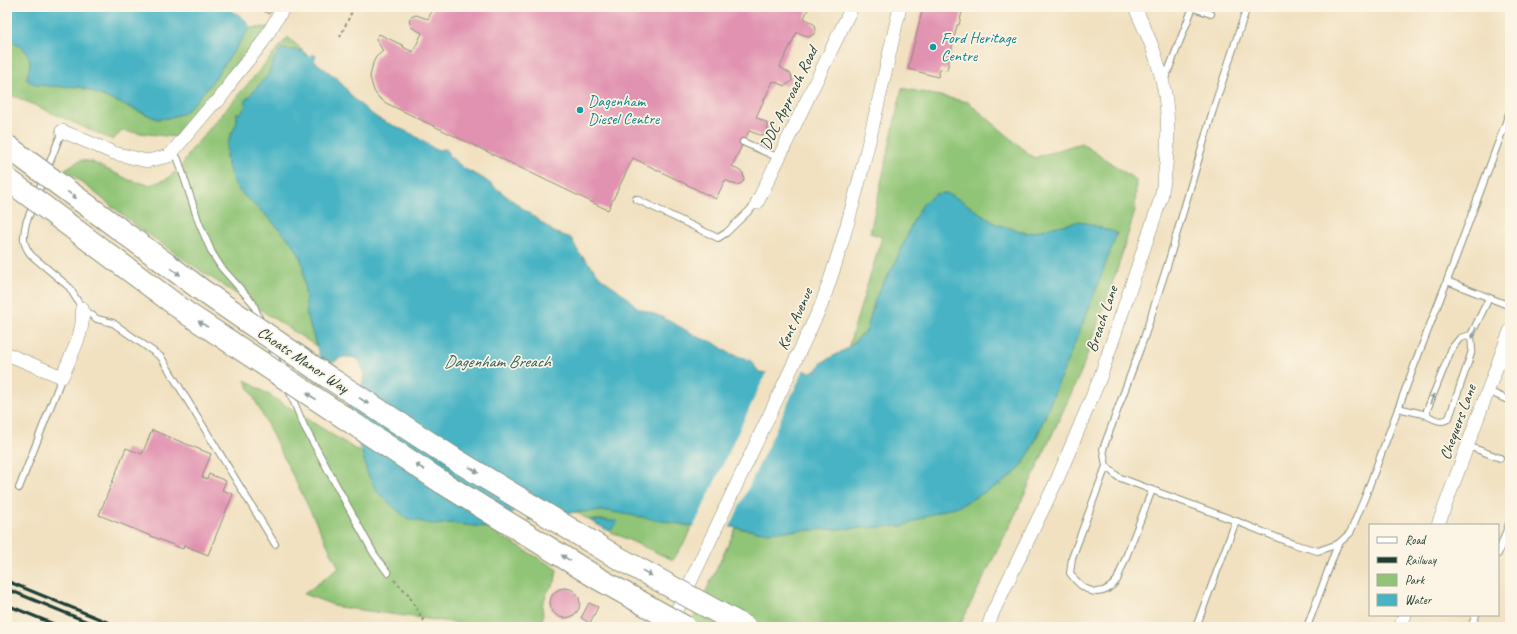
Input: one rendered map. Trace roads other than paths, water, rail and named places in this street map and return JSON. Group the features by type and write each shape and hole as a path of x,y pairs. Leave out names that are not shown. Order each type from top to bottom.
{"highway":[{"name":"Choats Manor Way","path":"7,146 203,291 328,377 456,460 613,554 745,627"},
{"name":"Choats Manor Way","path":"7,179 195,319 443,483 599,579 686,627"}],"street":[{"path":"62,131 114,153 147,161 169,156 210,106 218,101 227,90 231,81 262,43 284,7"},
{"name":"DDC Approach Road","path":"757,203 852,7"},
{"name":"Kent Avenue","path":"669,627 821,306 836,265 866,156 900,7"},
{"name":"Breach Lane","path":"988,627 993,612 1057,480 1100,378 1161,198 1168,142 1166,99 1156,57 1135,7"},
{"path":"7,354 62,377 83,321 82,308"},
{"name":"Chequers Lane","path":"1438,524 1510,331"},
{"path":"1400,627 1405,616"}],"lane":[{"path":"1163,82 1192,7 1211,14"},
{"path":"1152,490 1116,580 1111,588 1100,592 1086,590 1076,581 1070,572 1072,558 1106,466 1104,449 1144,338 1169,260 1213,110 1247,7"},
{"path":"1106,466 1118,477 1236,521 1292,544 1318,551 1338,544 1350,533 1365,497 1510,111"},
{"path":"62,131 26,223 24,244 31,256 69,287 82,308 98,319 113,323 161,357 275,544"},
{"path":"743,142 779,158"},
{"path":"173,152 178,159 199,223 212,253 221,267 253,303 304,426 374,554 388,573"},
{"path":"636,199 718,238 726,233 757,203"},
{"path":"1447,281 1510,306"},
{"path":"1398,408 1427,415 1441,422 1449,418 1472,350 1471,335 1489,298"},
{"path":"1427,415 1427,410 1452,348 1460,338 1471,335"},
{"path":"19,488 62,377"},
{"path":"1488,391 1510,400"},
{"path":"1468,446 1500,458"},
{"path":"1196,627 1236,521"},
{"path":"1499,551 1510,521"},
{"path":"1307,627 1338,544"},
{"path":"1471,627 1476,616"}],"water":[{"path":"7,7 222,7 242,17 250,28 210,85 184,113 168,118 158,119 81,87 37,85 27,80 30,63 29,57 22,47 15,43 7,42"},
{"name":"Dagenham Breach","path":"281,49 302,51 309,57 312,54 316,56 314,61 339,80 353,98 369,112 379,119 412,134 436,150 445,149 448,151 448,155 465,169 484,179 554,232 571,238 579,253 600,277 622,293 638,308 662,317 700,338 713,342 729,353 750,360 759,372 769,373 801,370 809,372 817,370 821,363 848,348 867,330 879,290 894,265 914,219 923,204 935,194 946,193 962,201 996,224 1027,233 1080,221 1117,233 1092,301 1030,452 1023,464 1014,474 1000,484 961,505 929,515 903,526 763,532 732,527 700,525 691,526 608,511 576,512 528,520 540,499 526,490 506,523 485,527 448,523 436,525 406,518 378,493 367,473 363,454 345,416 349,401 363,383 364,375 361,364 358,359 351,357 342,357 334,362 321,360 307,316 303,266 300,256 293,244 269,218 240,192 232,179 226,158 227,145 237,122 237,112 240,114 247,104 244,102 268,75 274,59"},
{"path":"589,520 616,521 618,523 609,531"}],"railway":[{"path":"7,581 119,627"},
{"path":"7,589 100,627"},
{"path":"7,605 61,627"}],"place":[{"name":"Ford Heritage Centre","path":"933,47"},
{"name":"Dagenham Diesel Centre","path":"580,110"}]}
